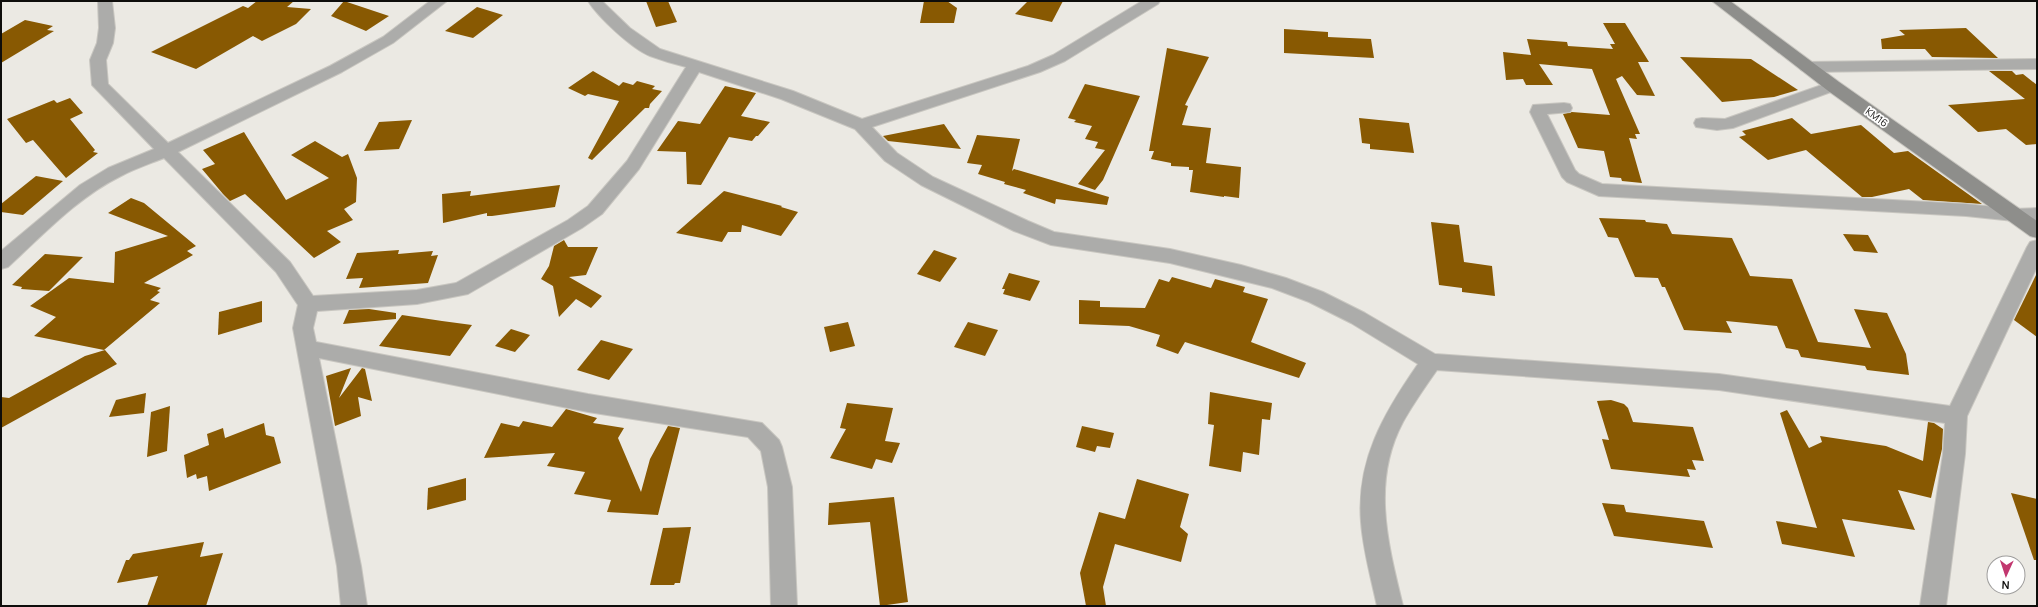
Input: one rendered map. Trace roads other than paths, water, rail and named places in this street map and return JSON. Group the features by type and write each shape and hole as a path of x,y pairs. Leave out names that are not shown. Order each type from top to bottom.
{"street":[{"path":"105,1 107,28 105,43 98,60 100,85 283,267 308,304 303,328 349,566 354,606"},
{"path":"1,262 57,212 86,189 114,172 166,151 336,69 388,40 440,1"},
{"path":"596,1 599,8 654,52 787,95 861,125 891,157 927,181 971,204 1021,226 1051,238 1170,256 1240,272 1279,283 1316,297 1358,318 1431,362 1719,382 1956,416"},
{"path":"861,125 1040,66 1059,58 1153,1"},
{"name":"KM16","path":"1720,1 1833,86 2037,231"},
{"path":"1808,67 2037,64"},
{"path":"308,304 417,297 461,289 575,224 595,210 633,166 695,65"},
{"path":"1702,123 1717,125 1727,124 1833,86"},
{"path":"1564,108 1539,109 1538,112 1568,174 1573,178 1599,190 1966,210 2014,214 2037,214"},
{"path":"1,243 21,245"},
{"path":"1934,606 1954,454 1956,416 2037,247"},
{"path":"307,348 588,403 754,429 771,447 780,487 784,606"},
{"path":"1390,606 1375,536 1372,510 1373,481 1382,447 1395,416 1431,362"}]}
